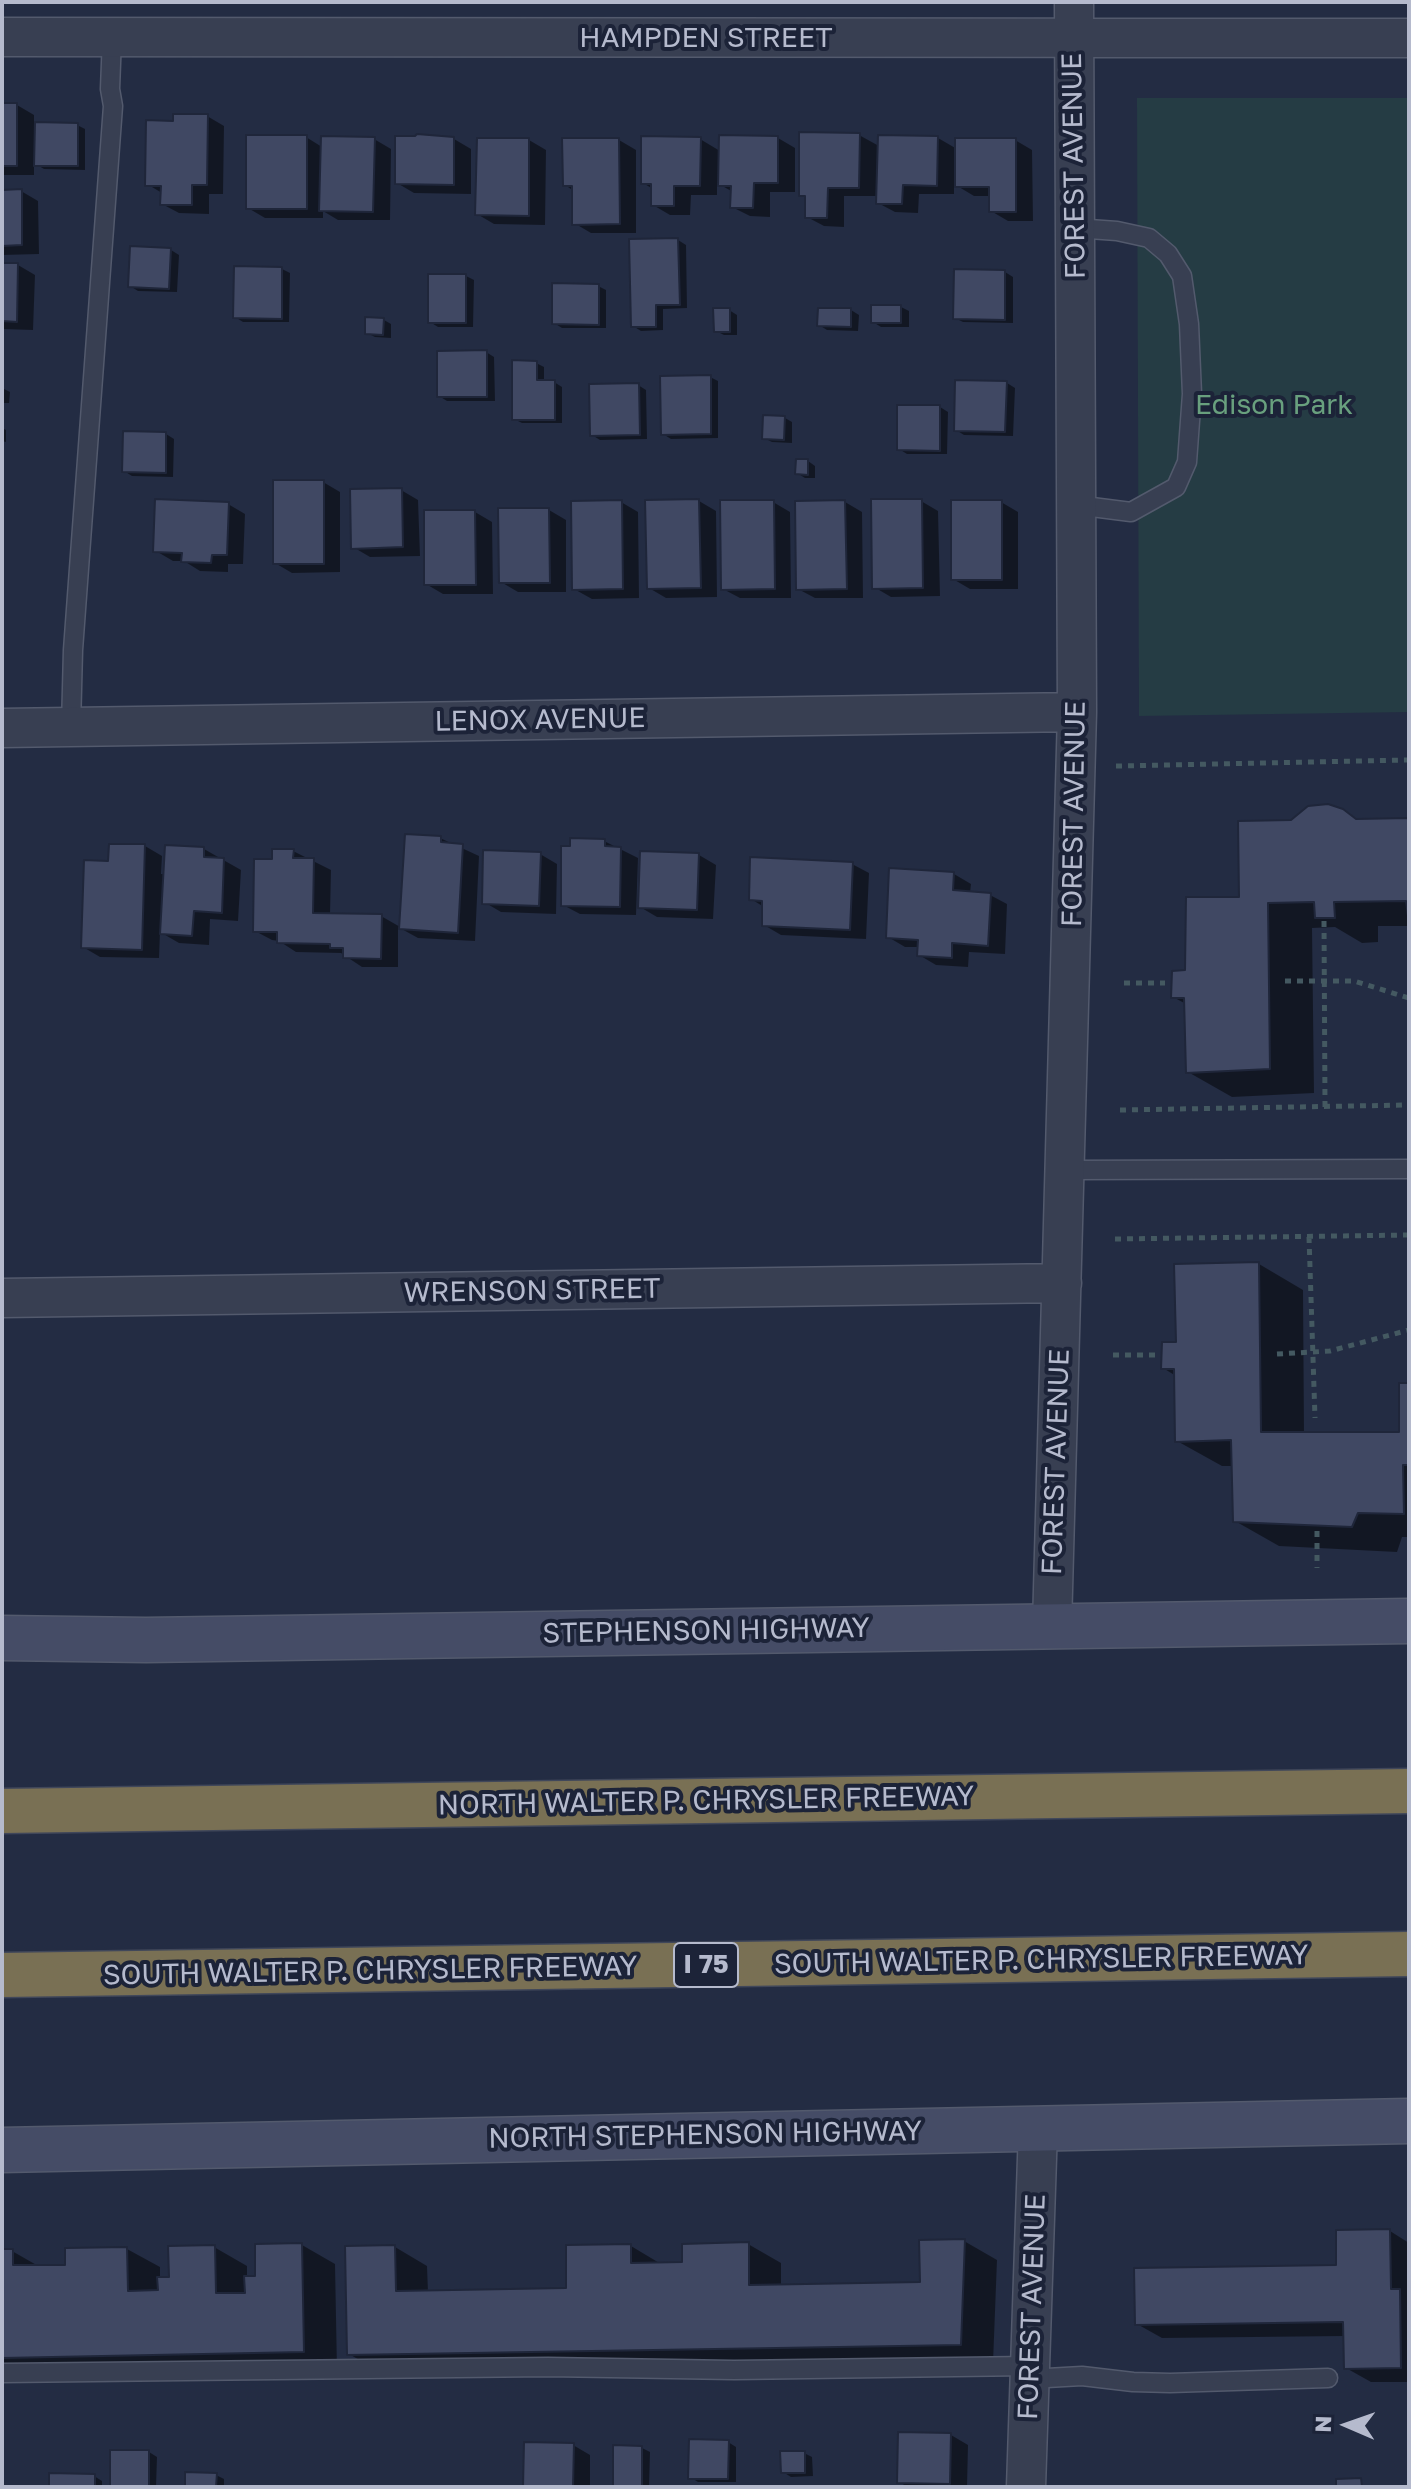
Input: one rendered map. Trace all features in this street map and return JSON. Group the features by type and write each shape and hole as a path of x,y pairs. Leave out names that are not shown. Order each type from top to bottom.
{"highway":[{"name":"NORTH WALTER P. CHRYSLER FREEWAY","path":"2,1811 1409,1791"},
{"name":"SOUTH WALTER P. CHRYSLER FREEWAY","path":"2,1975 1409,1954"}],"main road":[{"name":"STEPHENSON HIGHWAY","path":"2,1638 146,1640 1409,1621"},
{"name":"NORTH STEPHENSON HIGHWAY","path":"2,2150 1409,2121"}],"street":[{"name":"HAMPDEN STREET","path":"2,37 1074,20 1409,38"},
{"name":"FOREST AVENUE","path":"1052,1626 1077,712 1074,20"},
{"name":"LENOX AVENUE","path":"2,728 1077,712"},
{"name":"WRENSON STREET","path":"2,1298 1062,1283"},
{"name":"FOREST AVENUE","path":"1026,2487 1038,2128"}],"lane":[{"path":"71,727 73,650 113,106 110,89 112,37"},
{"path":"1075,228 1117,231 1149,238 1168,254 1182,276 1189,324 1192,394 1187,462 1176,487 1131,512 1076,505"},
{"path":"1065,1170 1409,1169"},
{"path":"2,2373 548,2367 1029,2373 1170,2383 1328,2378"}],"path":[{"path":"1103,766 1409,760"},
{"path":"1324,921 1325,1107"},
{"path":"1285,981 1354,981 1409,998"},
{"path":"1124,983 1165,983"},
{"path":"1120,1110 1409,1105"},
{"path":"1115,1239 1409,1235"},
{"path":"1309,1237 1315,1418"},
{"path":"1277,1354 1314,1353 1409,1330"},
{"path":"1113,1355 1156,1355"},
{"path":"1317,1531 1317,1568"}],"green space":[{"name":"Edison Park","path":"1137,98 1409,98 1409,712 1139,716"}],"building":[{"path":"2,103 17,103 17,166 2,166"},
{"path":"173,114 208,114 207,185 192,185 192,205 160,205 161,186 145,186 146,120 173,121"},
{"path":"35,122 78,123 78,166 34,166"},
{"path":"799,132 860,133 859,188 828,188 827,218 805,218 805,196 799,196"},
{"path":"246,135 307,135 307,209 246,209"},
{"path":"719,135 778,136 778,183 754,183 753,208 730,208 731,186 718,186"},
{"path":"878,135 938,136 937,186 903,185 902,204 876,204"},
{"path":"321,136 375,137 373,212 319,211"},
{"path":"395,136 454,137 454,185 395,184"},
{"path":"641,136 701,137 700,186 674,186 674,206 651,206 651,184 641,184"},
{"path":"477,138 529,138 529,216 475,215"},
{"path":"562,138 619,138 620,224 572,225 572,186 563,186"},
{"path":"955,138 1016,138 1016,212 989,212 989,187 955,187"},
{"path":"22,189 22,245 2,246 2,190"},
{"path":"678,238 680,305 656,305 656,327 631,327 629,239"},
{"path":"130,246 171,248 169,289 128,287"},
{"path":"2,263 18,263 17,322 2,321"},
{"path":"234,266 282,267 282,319 233,318"},
{"path":"954,269 1005,270 1005,320 953,319"},
{"path":"428,274 466,274 466,323 428,323"},
{"path":"552,283 599,284 599,325 552,324"},
{"path":"871,305 901,305 901,323 871,323"},
{"path":"713,308 730,308 730,332 714,332"},
{"path":"818,308 851,308 851,327 817,326"},
{"path":"365,317 384,318 383,335 365,334"},
{"path":"487,350 487,397 437,397 437,351"},
{"path":"512,360 537,361 537,380 555,380 555,420 512,420"},
{"path":"711,375 711,434 661,435 660,376"},
{"path":"955,380 1007,381 1005,432 954,431"},
{"path":"639,383 640,435 590,436 589,384"},
{"path":"897,405 940,405 940,451 897,450"},
{"path":"763,415 785,416 784,440 762,439"},
{"path":"123,431 166,432 166,473 122,472"},
{"path":"796,459 808,459 808,475 795,474"},
{"path":"273,480 324,480 324,564 273,564"},
{"path":"402,488 403,547 351,549 350,489"},
{"path":"155,499 229,502 227,555 212,555 211,563 181,562 182,553 153,552"},
{"path":"699,499 701,588 647,589 645,500"},
{"path":"871,499 922,499 923,588 872,589"},
{"path":"622,500 623,589 572,590 571,501"},
{"path":"720,500 774,500 775,589 721,590"},
{"path":"845,500 847,589 796,590 795,501"},
{"path":"951,500 1002,500 1002,580 951,580"},
{"path":"498,508 549,508 550,583 499,583"},
{"path":"424,510 475,510 476,585 424,585"},
{"path":"1328,804 1343,809 1356,819 1409,818 1409,923 1406,901 1334,902 1335,918 1315,918 1314,902 1268,903 1270,1069 1186,1073 1184,998 1171,998 1172,971 1185,970 1186,897 1239,897 1238,821 1291,820 1308,806"},
{"path":"405,834 441,836 441,842 463,844 458,933 399,929"},
{"path":"570,838 605,839 605,846 621,847 620,907 561,906 561,846 570,846"},
{"path":"109,844 145,844 142,950 81,948 84,860 108,861"},
{"path":"165,845 204,847 204,857 224,858 222,913 194,911 192,936 160,934"},
{"path":"272,849 294,849 293,858 314,858 313,913 382,914 381,959 343,958 343,948 330,948 330,944 277,943 277,932 253,932 254,859 272,859"},
{"path":"483,850 541,852 539,906 482,904"},
{"path":"640,851 699,853 697,910 638,908"},
{"path":"750,857 853,862 850,930 762,926 762,901 749,900"},
{"path":"889,868 954,872 953,890 991,893 988,946 952,943 952,958 917,956 918,940 886,938"},
{"path":"1259,1262 1261,1432 1399,1432 1399,1383 1409,1383 1409,1465 1403,1465 1404,1514 1358,1513 1352,1527 1233,1522 1231,1440 1175,1442 1174,1369 1161,1369 1162,1342 1176,1342 1174,1264"},
{"path":"1390,2229 1391,2289 1400,2289 1401,2368 1344,2369 1343,2322 1135,2325 1134,2268 1336,2265 1336,2230"},
{"path":"965,2239 961,2345 347,2355 345,2246 395,2245 396,2291 566,2288 566,2245 631,2244 631,2263 682,2262 682,2244 749,2242 749,2285 920,2282 919,2240"},
{"path":"302,2243 304,2352 2,2358 2,2249 13,2249 13,2265 65,2265 65,2248 127,2247 128,2291 158,2290 157,2277 169,2277 168,2246 215,2245 216,2293 245,2293 244,2276 255,2276 255,2244"},
{"path":"898,2432 951,2433 950,2484 897,2483"},
{"path":"689,2439 729,2440 728,2479 688,2479"},
{"path":"524,2442 574,2443 573,2487 523,2487"},
{"path":"613,2445 642,2446 642,2487 613,2487"},
{"path":"110,2450 149,2450 149,2487 110,2487"},
{"path":"780,2451 805,2451 805,2473 781,2473"},
{"path":"185,2472 217,2473 216,2487 185,2487"},
{"path":"49,2473 95,2474 95,2487 49,2487"},
{"path":"1361,2478 1362,2487 1336,2487 1336,2479"}]}
